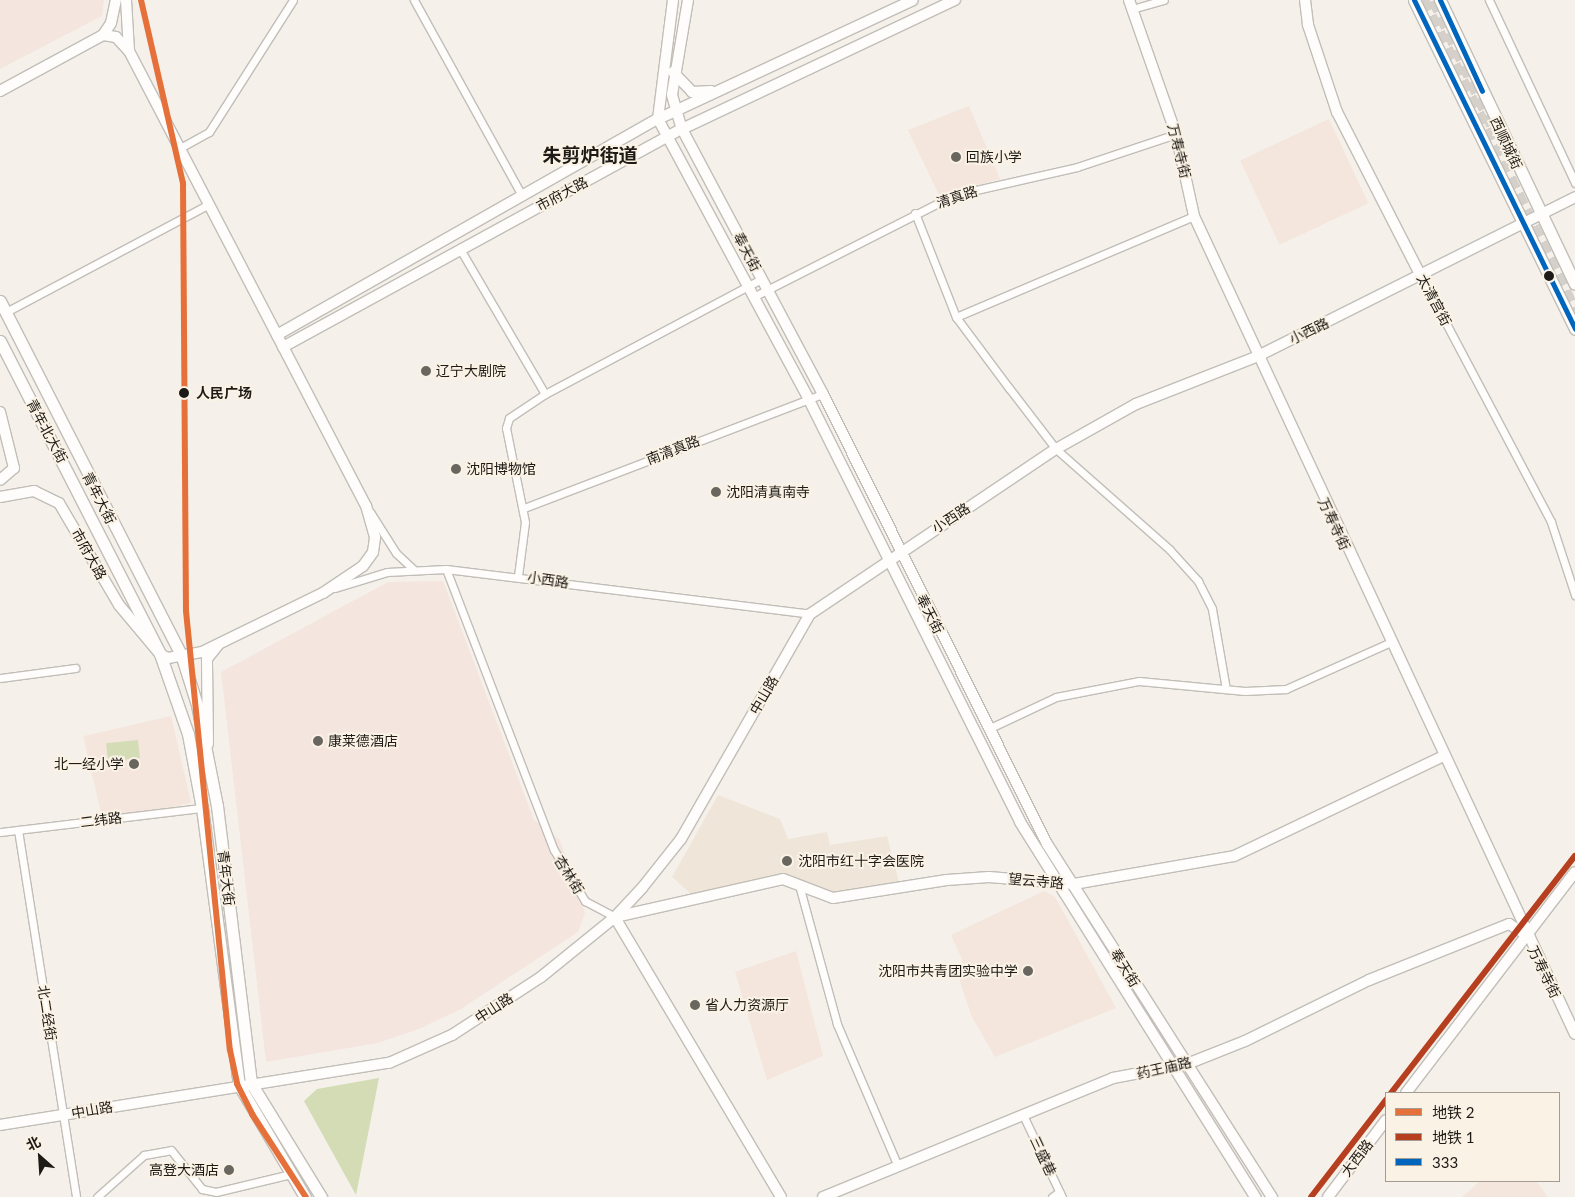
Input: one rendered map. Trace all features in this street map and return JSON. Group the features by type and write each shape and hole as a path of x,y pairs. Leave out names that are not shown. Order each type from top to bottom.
{"main road":[{"path":"0,90 103,35 111,23 116,0"},
{"path":"126,0 129,51"},
{"path":"658,119 673,0"},
{"name":"奉天街","path":"688,0 673,72 676,110 682,129 823,394 899,552 988,729 1074,884 1272,1197"},
{"name":"市府大路","path":"277,335 658,119 913,0"},
{"name":"市府大路","path":"283,347 682,129 955,0"},
{"name":"太清宫街","path":"1306,0 1308,24 1337,112 1421,276"},
{"name":"西顺城街","path":"1414,0 1575,329"},
{"name":"西顺城街","path":"1440,0 1575,284"},
{"name":"万寿寺街","path":"1131,5 1176,134 1194,216 1256,357 1442,757 1575,1034"},
{"path":"103,35 116,37 129,51 180,148 207,205 366,506 375,537 373,552 363,566 323,593 218,644 182,657 160,654"},
{"path":"673,72 692,92 716,91"},
{"name":"奉天街","path":"658,119 809,400 1020,822 1057,884 1255,1197"},
{"name":"小西路","path":"810,614 899,552 1056,449 1136,404 1256,357 1421,276 1575,197"},
{"name":"青年北大街","path":"0,301 75,448"},
{"name":"青年北大街","path":"0,341 160,654"},
{"path":"0,412 14,468 0,480"},
{"name":"青年大街","path":"75,448 182,657 208,753 251,1083 321,1197"},
{"name":"市府大路","path":"0,497 34,491 59,503 119,605 160,654"},
{"name":"中山路","path":"0,1125 251,1083 389,1063 452,1035 541,977 615,917 681,839 810,614"},
{"path":"208,753 207,659 218,644"},
{"name":"青年大街","path":"160,654 188,734 202,808 239,1085 305,1197"},
{"name":"望云寺路","path":"615,917 783,879 833,898 947,880 989,877 1074,884 1234,856 1442,757"},
{"path":"1407,1092 1575,872"},
{"name":"杏林街","path":"615,917 781,1197"},
{"name":"药王庙路","path":"823,1197 1113,1078 1187,1064 1245,1041 1369,980 1509,924 1526,935"},
{"name":"大西路","path":"1328,1197 1385,1121"}],"street":[{"path":"180,148 209,132 294,0"},
{"path":"414,0 522,196"},
{"path":"1131,5 1164,0"},
{"path":"1489,0 1575,183"},
{"name":"清真路","path":"753,297 915,213 954,195 1077,167 1176,134"},
{"path":"6,312 207,205"},
{"path":"915,213 956,316 1056,449 1170,550 1198,581 1214,617 1226,689"},
{"path":"956,316 1194,216"},
{"path":"460,249 546,394"},
{"name":"太清宫街","path":"1421,276 1551,522 1575,595"},
{"path":"518,576 524,508 506,428 509,418 546,394 762,279"},
{"name":"南清真路","path":"524,508 823,394"},
{"path":"366,506 396,553 413,569"},
{"name":"小西路","path":"323,593 387,572 413,569 446,569 518,576 810,614"},
{"name":"杏林街","path":"446,569 554,850 585,900 615,917"},
{"path":"988,729 1056,697 1097,686 1139,680 1226,689 1286,689 1389,643"},
{"path":"0,678 75,668"},
{"name":"二纬路","path":"0,832 202,808"},
{"name":"北二经街","path":"18,830 76,1197"},
{"path":"798,885 837,1024 898,1166"},
{"name":"三盛巷","path":"1023,1115 1061,1194"},
{"path":"97,1197 144,1155 171,1150 202,1189 216,1192 291,1174"},
{"path":"1052,1197 1061,1194"}],"shaded area":[{"path":"0,0 104,0 102,16 0,69"},
{"name":"回族小学","path":"969,106 1000,179 939,195 908,130"},
{"path":"1329,119 1368,203 1279,245 1240,160"},
{"path":"443,581 534,820 560,840 585,913 578,932 461,1009 419,1029 378,1043 266,1062 221,672 388,582"},
{"name":"北一经小学","path":"171,716 191,803 103,823 83,736"},
{"name":"沈阳市红十字会医院","path":"718,795 780,819 788,839 827,832 830,845 887,836 899,882 833,895 789,877 691,894 672,877"},
{"name":"沈阳市共青团实验中学","path":"1044,891 1055,897 1116,1008 995,1057 972,1017 960,982 962,959 951,935"},
{"path":"796,951 823,1056 767,1080 735,972"},
{"path":"1479,1182 1537,1182 1548,1197 1462,1197"}],"green space":[{"path":"138,740 140,758 108,761 106,743"},
{"path":"379,1078 356,1195 304,1101 317,1089"}],"tunnel":[{"path":"1423,0 1575,311"},
{"path":"1434,0 1497,136"}],"metro line":[{"name":"2","path":"141,0 183,183 186,611 230,1050 237,1084 252,1114 306,1197"},
{"name":"1","path":"1392,1092 1575,856"},
{"name":"1","path":"1311,1197 1385,1101"}],"transit line":[{"name":"333","path":"1414,0 1575,329"},
{"name":"333","path":"1440,0 1482,91"}],"place":[{"name":"回族小学","path":"956,157"},
{"name":"辽宁大剧院","path":"426,371"},
{"name":"人民广场","path":"184,393"},
{"name":"沈阳博物馆","path":"456,469"},
{"name":"沈阳清真南寺","path":"716,492"},
{"name":"康莱德酒店","path":"318,741"},
{"name":"北一经小学","path":"134,764"},
{"name":"沈阳市红十字会医院","path":"787,861"},
{"name":"沈阳市共青团实验中学","path":"1028,971"},
{"name":"省人力资源厅","path":"695,1005"},
{"name":"高登大酒店","path":"229,1170"}],"district":[{"name":"朱剪炉街道","path":"590,155"}]}
